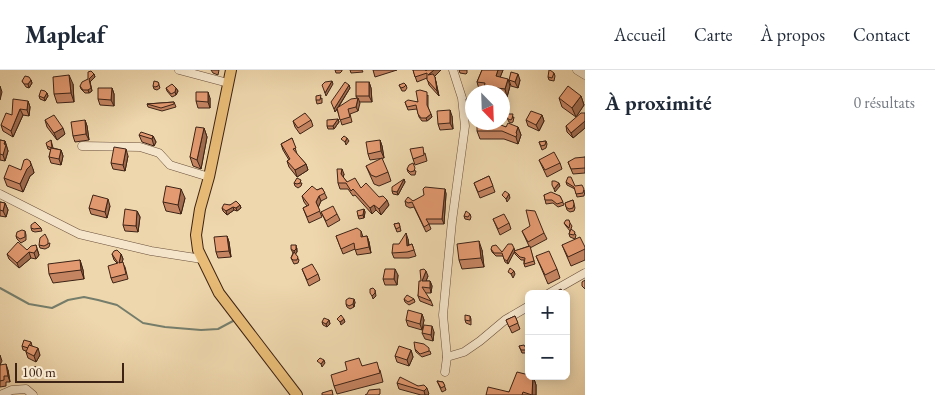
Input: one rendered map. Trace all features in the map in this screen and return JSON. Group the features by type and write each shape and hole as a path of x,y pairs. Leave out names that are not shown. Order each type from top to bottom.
{"main road":[{"path":"230,70 209,177 200,209 196,235 198,250 219,293 297,395"}],"street":[{"path":"179,70 228,83"},
{"path":"445,372 447,357 442,315 452,221 466,126 462,98 453,70"},
{"path":"577,70 585,75"},
{"path":"82,146 140,147 159,153 170,165 209,177"},
{"path":"0,194 80,234 151,251 202,259"},
{"path":"555,290 585,274"},
{"path":"447,357 464,352 505,320 525,308"},
{"path":"0,395 12,390 26,389 33,395"}],"building":[{"path":"413,70 434,70 428,75 433,74 435,77 437,91 427,80 427,73 415,77"},
{"path":"482,70 498,70 496,76 508,79 506,85 485,85 485,83 477,82"},
{"path":"549,70 554,73 552,78 548,77"},
{"path":"91,71 94,74 89,79 91,88 83,90 80,86 82,82 88,79 88,72"},
{"path":"511,72 518,74 515,82 509,80"},
{"path":"69,75 71,93 54,94 53,77"},
{"path":"25,76 31,80 28,84 24,84 22,81"},
{"path":"154,81 158,82 158,86 153,86"},
{"path":"332,81 325,93 322,85 325,82"},
{"path":"345,82 349,85 334,109 331,102"},
{"path":"356,82 369,82 369,96 356,96"},
{"path":"404,83 406,85 401,88 399,85"},
{"path":"172,84 176,88 175,92 171,94 166,88"},
{"path":"568,86 581,96 572,108 559,98"},
{"path":"98,88 112,88 111,100 98,99"},
{"path":"41,90 47,93 44,98 39,96"},
{"path":"416,91 427,92 427,105 431,114 426,118 421,118 416,105 407,107 405,102 408,100 418,102"},
{"path":"196,92 208,92 208,102 196,101"},
{"path":"321,95 320,100 316,100 316,96"},
{"path":"358,98 356,107 348,109 350,117 340,120 337,108 351,99"},
{"path":"13,99 28,101 27,110 20,109 11,131 1,125 6,113 12,115"},
{"path":"174,102 174,104 161,108 147,104"},
{"path":"450,110 450,123 438,124 437,111"},
{"path":"531,111 542,115 536,125 526,120"},
{"path":"305,113 311,120 298,128 293,121"},
{"path":"581,113 585,113 585,121 571,133 566,126"},
{"path":"54,115 63,128 54,133 45,120"},
{"path":"338,119 333,126 327,126 327,120"},
{"path":"85,120 86,134 73,136 71,122"},
{"path":"510,124 518,127 516,137 502,131 477,131 510,130"},
{"path":"196,127 204,128 197,160 190,157"},
{"path":"141,132 153,136 152,139 139,135"},
{"path":"344,136 347,138 345,142 341,139"},
{"path":"292,138 296,148 293,149 306,164 295,170 287,161 290,159 281,144"},
{"path":"0,140 5,141 4,144 6,145 3,155 0,154"},
{"path":"51,140 52,148 47,146 46,143"},
{"path":"380,140 381,151 368,154 366,142"},
{"path":"546,141 545,145 541,146 539,142"},
{"path":"114,147 126,149 123,165 111,163"},
{"path":"423,147 424,155 413,159 410,149"},
{"path":"51,148 61,150 59,159 49,157"},
{"path":"554,152 560,163 545,170 539,160"},
{"path":"585,157 585,168 571,169 568,162 575,158"},
{"path":"382,158 388,172 376,177 371,175 366,166"},
{"path":"27,159 31,165 20,184 4,178 9,165 21,170 24,160"},
{"path":"413,163 414,171 410,172 407,169"},
{"path":"337,169 342,169 341,174 347,182 355,178 361,188 366,183 379,197 383,196 387,200 379,209 374,205 370,208 353,189 351,191 346,183 338,183"},
{"path":"489,176 493,186 478,192 474,183"},
{"path":"568,177 571,177 575,186 582,185 583,193 576,194 574,187 566,182"},
{"path":"297,178 301,180 297,184 294,183"},
{"path":"404,179 397,192 392,191 392,187"},
{"path":"552,181 559,183 554,189 552,185"},
{"path":"166,186 181,189 178,205 163,202"},
{"path":"312,186 317,190 322,188 325,193 319,196 316,202 320,211 307,217 303,208 309,205 302,196"},
{"path":"425,187 445,189 442,219 426,219 429,224 424,227 412,202 408,203 405,201 408,197 413,201 424,195 423,189"},
{"path":"505,191 509,194 506,199 502,195"},
{"path":"551,192 560,196 563,202 557,204 552,200 545,200 544,195"},
{"path":"93,195 108,199 105,212 89,208"},
{"path":"573,200 573,208 569,209 566,207 565,203"},
{"path":"236,201 240,205 236,208 233,207 226,211 222,208 224,204 230,205"},
{"path":"0,202 5,203 3,211 0,210"},
{"path":"333,206 337,214 326,221 321,212"},
{"path":"125,209 137,211 136,226 123,225"},
{"path":"364,209 363,215 358,216 357,211"},
{"path":"526,210 535,211 544,233 528,242 522,231 530,226"},
{"path":"466,211 470,214 468,217 464,216"},
{"path":"504,214 509,223 498,229 493,219"},
{"path":"566,220 569,220 569,228 564,223"},
{"path":"35,222 41,228 31,228 31,225"},
{"path":"399,223 400,227 396,229 394,224"},
{"path":"357,228 361,231 361,237 367,236 369,247 355,250 354,243 341,249 336,236"},
{"path":"571,229 575,232 574,235 569,234"},
{"path":"25,231 25,237 20,239 16,236 17,232"},
{"path":"406,233 407,246 412,244 414,250 392,253 393,244 399,244"},
{"path":"45,234 48,244 44,246 39,245 40,238"},
{"path":"227,236 229,251 216,252 214,237"},
{"path":"580,237 585,249 568,257 562,245"},
{"path":"479,241 481,258 459,260 457,244"},
{"path":"18,242 27,250 31,246 36,245 37,249 34,253 29,252 17,263 7,254"},
{"path":"508,244 512,244 514,248 507,261 502,253 494,253 491,249 492,246 496,245 502,252"},
{"path":"291,245 296,245 294,251 291,249"},
{"path":"530,246 534,261 524,264 525,258 520,257 514,251"},
{"path":"117,250 121,254 119,263 123,262 126,274 111,278 108,266 118,263 112,254"},
{"path":"549,251 557,269 545,275 536,256"},
{"path":"294,252 298,257 297,260 291,258"},
{"path":"80,260 81,270 49,274 48,264"},
{"path":"312,264 318,274 307,280 302,269"},
{"path":"510,268 514,271 511,274 508,272"},
{"path":"385,269 395,269 394,279 383,279"},
{"path":"424,269 426,271 422,281 430,281 430,288 422,287 431,301 418,296 419,281 421,281 420,270"},
{"path":"585,280 585,289 582,286 582,282"},
{"path":"373,288 375,293 372,296 370,289"},
{"path":"407,295 414,299 408,302 404,299"},
{"path":"349,298 354,299 353,304 349,306 346,304 346,300"},
{"path":"408,310 422,314 420,324 406,320"},
{"path":"341,315 344,319 340,322 337,319"},
{"path":"465,315 470,316 470,321 465,320"},
{"path":"515,316 518,323 509,327 506,320"},
{"path":"324,318 329,320 326,324 322,322"},
{"path":"424,325 432,326 431,335 422,333"},
{"path":"24,340 31,342 28,348 22,346"},
{"path":"414,342 424,344 429,348 429,351 420,354 415,349"},
{"path":"29,345 38,348 34,356 26,352"},
{"path":"524,345 525,350 521,350 519,346"},
{"path":"399,346 411,350 407,360 395,356"},
{"path":"320,358 324,360 321,364 317,361"},
{"path":"359,358 362,366 377,362 380,373 334,386 331,375 347,370 345,362"},
{"path":"6,364 8,376 4,376 4,380 0,381 0,365"},
{"path":"35,366 38,370 34,373 32,369"},
{"path":"517,372 525,374 525,380 533,380 532,395 523,392 522,395 486,395 488,387 509,392"},
{"path":"400,377 418,386 424,385 427,388 424,391 397,383"},
{"path":"437,381 443,382 445,386 441,388"},
{"path":"380,389 380,394 378,395 365,395 369,390"},
{"path":"332,390 333,395 322,395 322,393"}],"waterway":[{"path":"0,288 29,304 52,308 68,300 84,297 98,300 117,305 143,323 165,327 201,330 218,329 233,321"}]}
